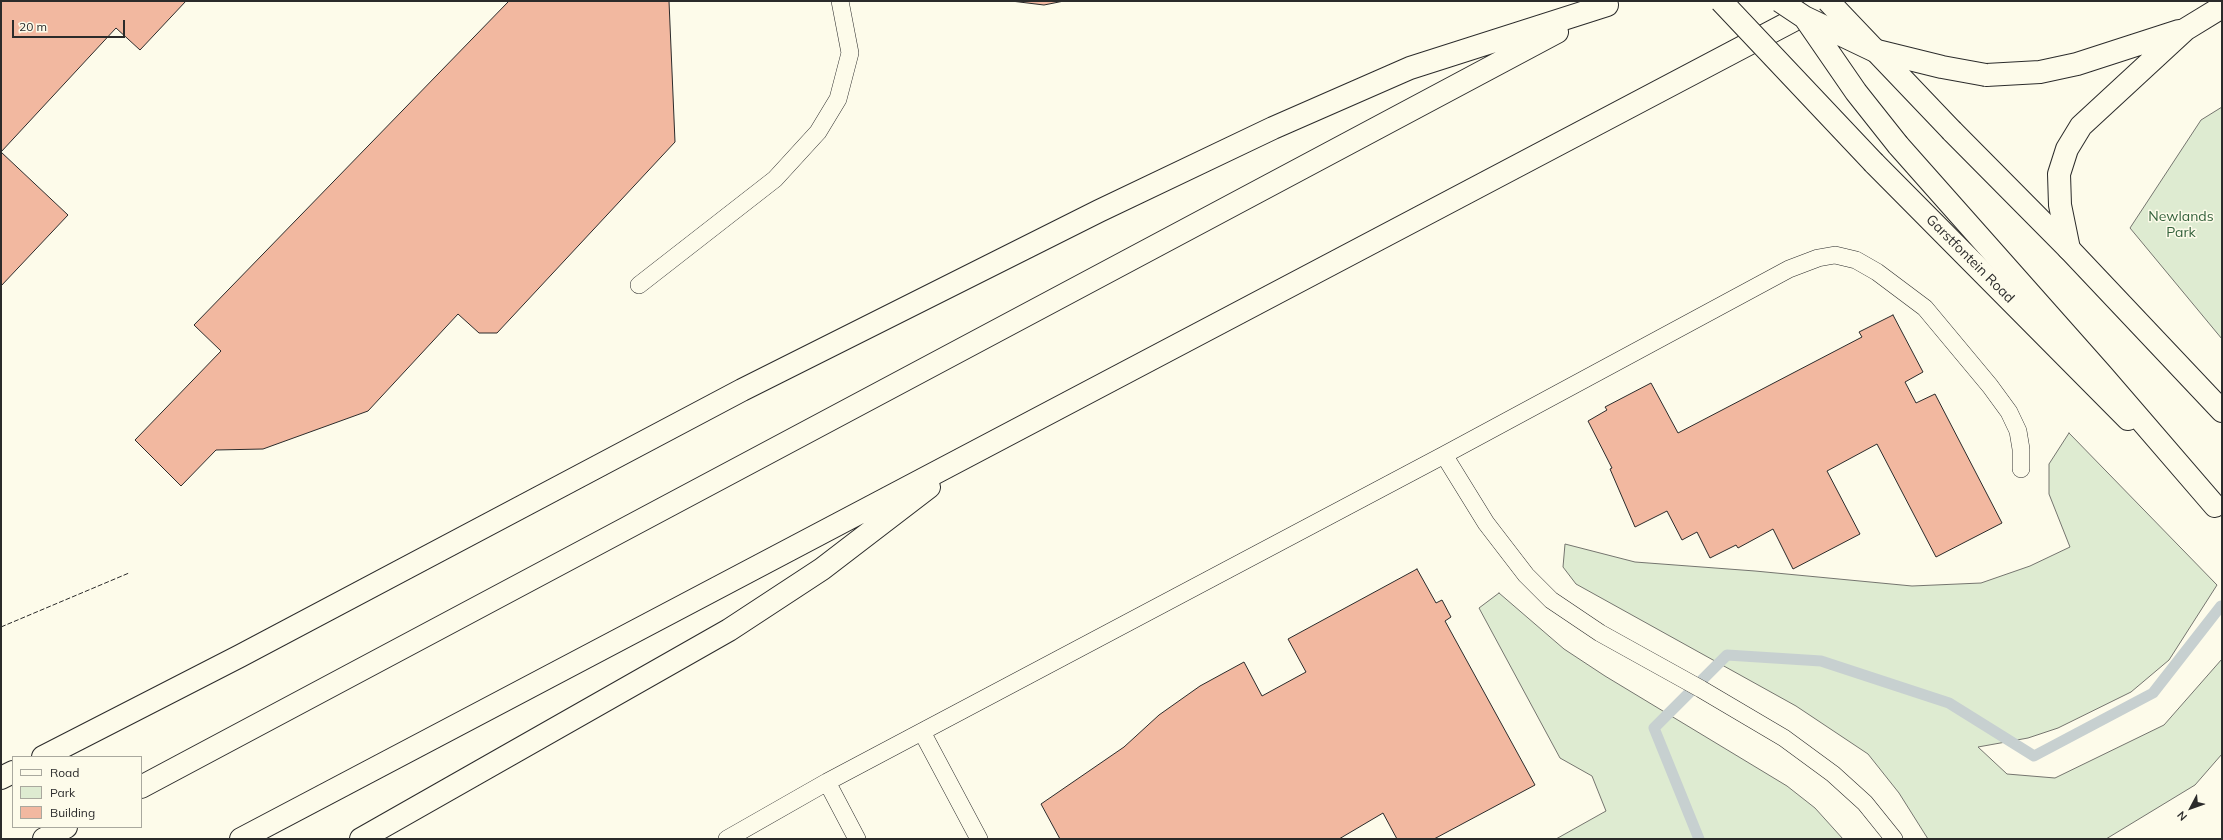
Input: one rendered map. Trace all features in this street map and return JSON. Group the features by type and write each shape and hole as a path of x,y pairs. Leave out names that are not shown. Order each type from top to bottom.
{"main road":[{"name":"Garstfontein Road","path":"1721,1 1874,163 2218,510"},
{"path":"1780,1 1799,9 1873,50 1942,67 1986,75 2040,72 2077,64 2186,29"},
{"path":"241,839 1829,1 1873,50 2069,249 2222,411"},
{"path":"45,756 240,656 742,390 1140,191 1273,128 1410,68 1610,3"},
{"path":"142,786 1610,3"},
{"path":"2069,249 2060,205 2059,174 2067,149 2081,126 2186,29 2222,7"},
{"path":"1799,9 1856,92 1898,145 2102,375 2218,510"},
{"path":"361,839 729,630 822,569 978,450"},
{"path":"1,778 12,772"},
{"path":"44,839 64,828"}],"lane":[{"path":"639,285 776,179 818,132 838,98 850,53 840,1"},
{"path":"727,839 827,782 1444,455 1789,269 1818,258 1835,255 1856,260 1877,272 1925,308 1990,386 2008,412 2018,431 2021,449 2021,469"},
{"path":"1444,455 1486,523 1526,575 1551,600 1571,615 1627,649 1701,689 1790,743 1833,774 1866,803 1894,839"},
{"path":"922,732 979,839"},
{"path":"827,782 857,839"}],"green space":[{"name":"Newlands Park","path":"2222,107 2222,339 2130,228 2201,120"},
{"path":"2069,433 2217,585 2169,660 2131,692 2058,728 2028,738 1978,747 2007,774 2055,778 2164,725 2222,659 2222,754 2195,785 2106,839 1928,839 1899,793 1868,754 1796,706 1576,584 1563,567 1565,544 1635,562 1755,571 1912,586 1981,583 2030,566 2070,547 2049,494 2049,464"},
{"path":"1499,593 1564,649 1605,676 1787,786 1815,808 1843,839 1556,839 1606,811 1592,776 1560,758 1479,608"}],"building":[{"path":"1,1 186,1 140,50 116,28 1,152"},
{"path":"509,1 669,1 675,142 497,333 479,333 458,314 368,411 263,449 216,450 181,486 135,440 221,351 194,325"},
{"path":"1011,1 1064,1 1044,5"},
{"path":"1,152 68,215 1,286"},
{"path":"1893,315 1923,372 1905,382 1916,403 1935,394 2002,523 1936,557 1877,444 1827,471 1860,534 1793,569 1773,529 1738,548 1736,545 1710,558 1697,532 1682,540 1667,511 1635,527 1610,469 1612,468 1588,421 1607,410 1605,407 1651,383 1678,433 1862,337 1859,332"},
{"path":"1417,569 1436,603 1442,600 1451,617 1445,621 1535,785 1434,839 1397,839 1383,813 1339,839 1060,839 1041,804 1124,747 1159,715 1200,686 1244,662 1262,696 1306,672 1288,639"}],"waterway":[{"path":"1699,839 1654,728 1727,655 1821,661 1949,703 2034,756 2153,693 2221,606"}],"fence":[{"path":"1,627 129,573"}]}
